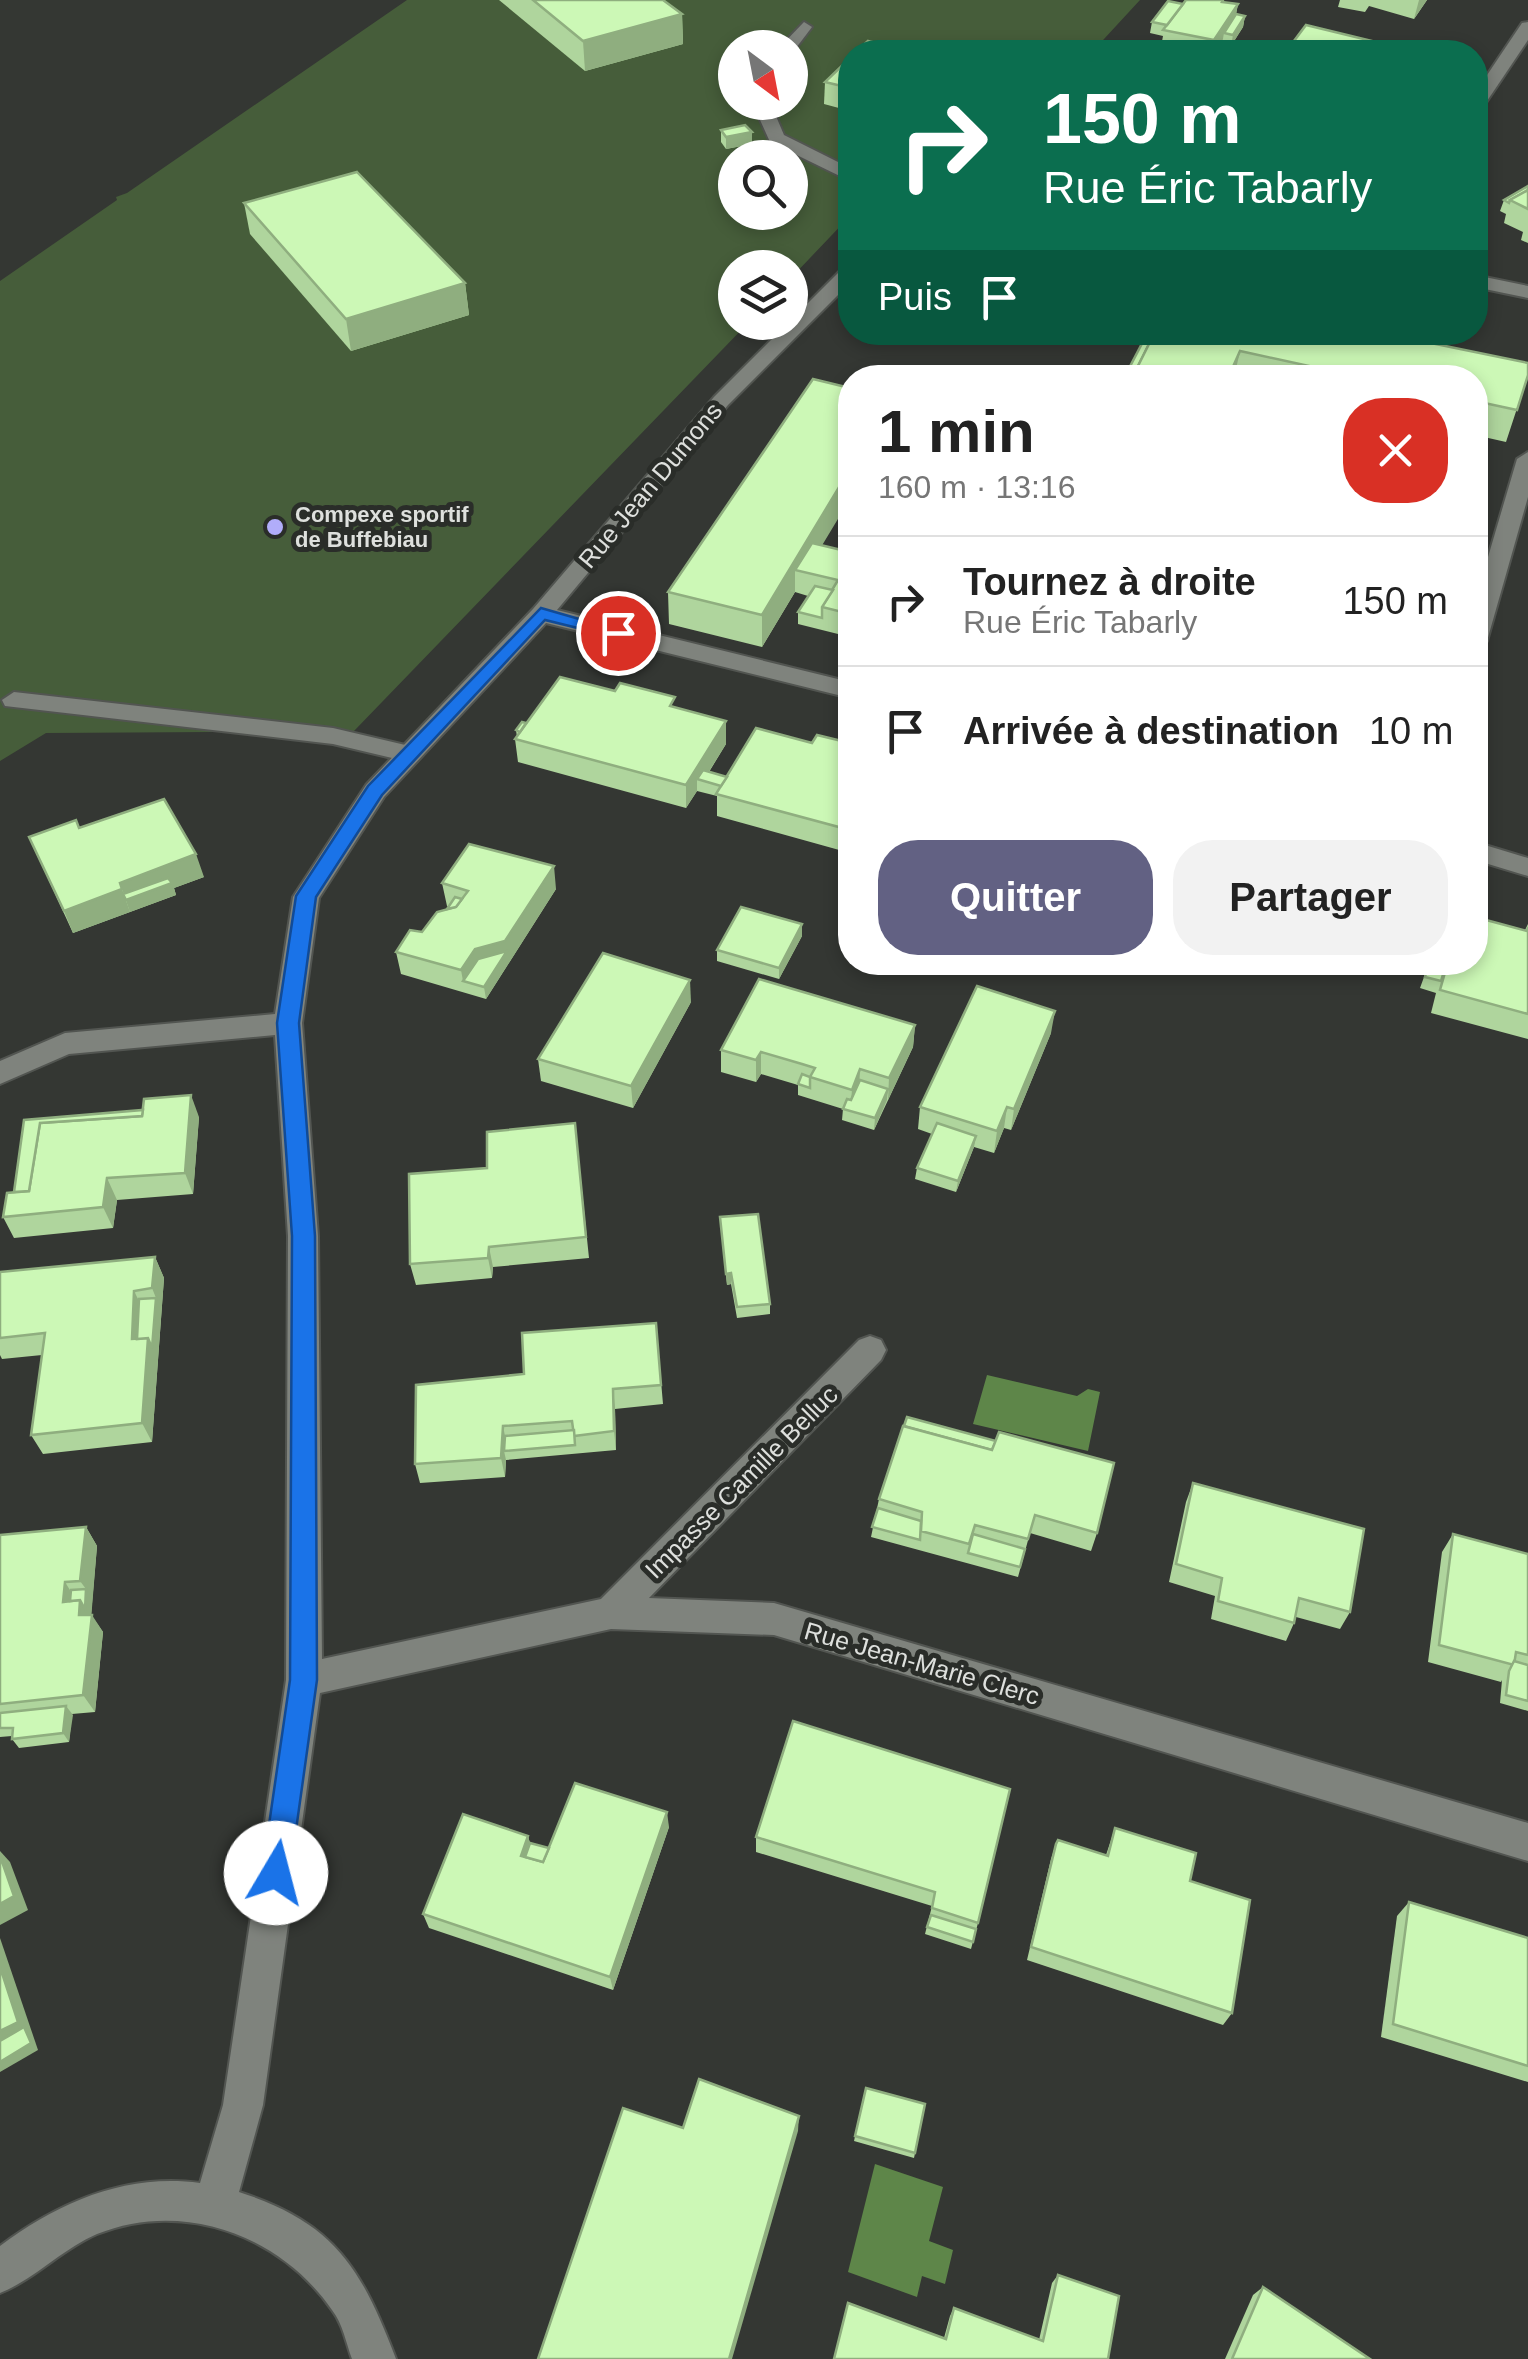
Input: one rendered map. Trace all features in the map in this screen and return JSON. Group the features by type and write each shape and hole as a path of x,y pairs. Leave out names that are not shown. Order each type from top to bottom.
{"street":[{"path":"1488,87 1528,27"},
{"path":"768,120 776,138 838,169"},
{"path":"1488,283 1528,292"},
{"name":"Rue Jean Dumons","path":"216,2202 243,2106 304,1680 304,1236 288,1023 306,896 375,791 541,614 720,401 838,284"},
{"path":"1488,600 1523,491 1528,459"},
{"path":"541,614 838,687"},
{"path":"14,700 333,736 409,754"},
{"path":"1488,855 1528,867"},
{"path":"0,1073 65,1044 288,1023"},
{"name":"Impasse Camille Belluc","path":"612,1613 870,1350"},
{"name":"Rue Jean-Marie Clerc","path":"304,1680 612,1613 774,1618 1528,1842"},
{"path":"0,2272 65,2226 141,2201 216,2202 291,2234 348,2295 374,2359"}],"shaded area":[{"name":"Compexe sportif de Buffebiau","path":"407,0 1140,0 1103,40 838,40 838,229 808,260 808,250 718,250 718,340 732,340 354,731 46,733 0,761 0,281 117,200 116,197"},
{"path":"987,1375 1077,1396 1088,1389 1100,1392 1088,1451 973,1424"},
{"path":"875,2164 943,2187 929,2241 953,2250 945,2284 922,2276 917,2297 848,2272"}],"building":[{"path":"533,0 663,0 682,14 583,41"},
{"path":"1186,0 1238,4 1214,40 1163,30"},
{"path":"1168,1 1183,4 1167,25 1152,22"},
{"path":"1236,14 1245,16 1233,35 1224,33"},
{"path":"1306,25 1368,40 1295,40"},
{"path":"838,70 838,85 825,82"},
{"path":"745,125 752,132 726,137 721,130"},
{"path":"357,172 465,283 346,319 244,203"},
{"path":"1528,186 1509,203 1504,200"},
{"path":"1528,190 1528,209 1510,200"},
{"path":"1141,345 1148,345 1138,365 1131,365"},
{"path":"1148,345 1440,345 1528,363 1528,375 1517,410 1488,404 1488,365 1304,365 1240,351 1234,365 1138,365"},
{"path":"813,379 838,385 838,489 762,615 668,592"},
{"path":"812,543 838,549 838,580 795,570"},
{"path":"838,580 838,611 822,607"},
{"path":"815,586 833,590 822,607 822,618 798,612"},
{"path":"560,677 615,691 620,683 675,697 670,706 726,721 686,785 515,739"},
{"path":"756,728 812,743 817,735 838,740 838,827 716,794"},
{"path":"703,770 727,777 721,786 697,779"},
{"path":"164,799 196,854 120,883 122,889 64,911 29,837 76,820 79,828"},
{"path":"469,844 554,866 505,941 475,949 461,970 396,952 410,930 422,932 437,912 456,907 468,891 442,883"},
{"path":"168,878 172,883 126,900 123,894"},
{"path":"455,897 462,899 456,907 447,909"},
{"path":"741,907 802,924 779,968 717,950"},
{"path":"1488,920 1527,931 1528,927 1528,1014 1440,990 1444,975 1488,975"},
{"path":"507,951 484,987 463,981 478,959"},
{"path":"603,953 690,980 631,1086 538,1059"},
{"path":"1426,975 1443,975 1441,981"},
{"path":"759,979 915,1025 889,1078 860,1069 852,1090 810,1077 815,1068 802,1064 761,1052 756,1060 721,1050"},
{"path":"977,986 1055,1011 1014,1109 1007,1107 997,1131 920,1107"},
{"path":"802,1074 810,1077 810,1088 798,1084"},
{"path":"860,1080 888,1089 875,1118 843,1109"},
{"path":"191,1095 185,1173 107,1178 103,1207 3,1217 7,1193 29,1191 40,1123 142,1116 144,1099"},
{"path":"143,1110 142,1116 40,1123 29,1191 14,1192 24,1120"},
{"path":"575,1123 586,1237 489,1247 488,1258 410,1264 409,1174 487,1168 487,1132"},
{"path":"937,1123 976,1136 958,1181 917,1168"},
{"path":"758,1214 770,1304 737,1307 731,1273 726,1274 720,1217"},
{"path":"155,1257 152,1288 134,1291 132,1339 148,1338 142,1423 31,1435 45,1333 0,1338 0,1272"},
{"path":"156,1298 152,1348 148,1338 137,1339 139,1299"},
{"path":"656,1323 661,1385 613,1389 614,1431 574,1436 572,1421 503,1426 501,1458 415,1464 416,1385 524,1374 522,1333"},
{"path":"907,1417 996,1441 992,1450 904,1426"},
{"path":"903,1426 992,1450 999,1432 1114,1463 1097,1533 1035,1515 1028,1539 975,1525 969,1544 921,1531 922,1512 879,1499"},
{"path":"574,1430 575,1445 504,1451 505,1436"},
{"path":"1193,1483 1364,1529 1350,1612 1299,1598 1294,1623 1218,1601 1222,1578 1176,1564"},
{"path":"878,1508 921,1521 920,1540 872,1527"},
{"path":"86,1527 80,1581 65,1582 63,1602 80,1600 79,1615 92,1615 83,1695 0,1704 0,1535"},
{"path":"973,1534 1025,1549 1020,1567 968,1553"},
{"path":"1453,1534 1528,1554 1528,1655 1516,1652 1514,1665 1439,1645"},
{"path":"86,1589 85,1609 80,1600 70,1601 71,1590"},
{"path":"1514,1661 1528,1665 1528,1701 1506,1695"},
{"path":"66,1706 63,1733 12,1739 13,1728 0,1728 0,1713"},
{"path":"793,1721 1010,1789 978,1923 932,1908 935,1892 756,1837"},
{"path":"575,1783 667,1812 610,1977 423,1914 463,1814 528,1836 521,1856 543,1862"},
{"path":"1115,1828 1196,1853 1190,1881 1250,1900 1232,2013 1031,1947 1058,1840 1108,1856"},
{"path":"530,1843 549,1848 543,1862 525,1857"},
{"path":"0,1856 14,1896 0,1904"},
{"path":"1409,1902 1528,1938 1528,2066 1393,2024"},
{"path":"931,1915 976,1929 973,1942 927,1927"},
{"path":"0,1967 18,2022 0,2031"},
{"path":"24,2027 31,2043 0,2062 0,2041"},
{"path":"699,2079 799,2116 729,2359 538,2359 623,2108 683,2128"},
{"path":"866,2088 925,2104 915,2153 855,2136"},
{"path":"1058,2275 1119,2296 1108,2359 834,2359 848,2303 946,2339 954,2308 1043,2341"},
{"path":"1263,2287 1370,2359 1232,2359"}],"place":[{"name":"Compexe sportif de Buffebiau","path":"275,527"}],"route":[{"path":"276,1873 304,1680 304,1236 288,1023 306,896 375,791 541,614 618,633"}]}
